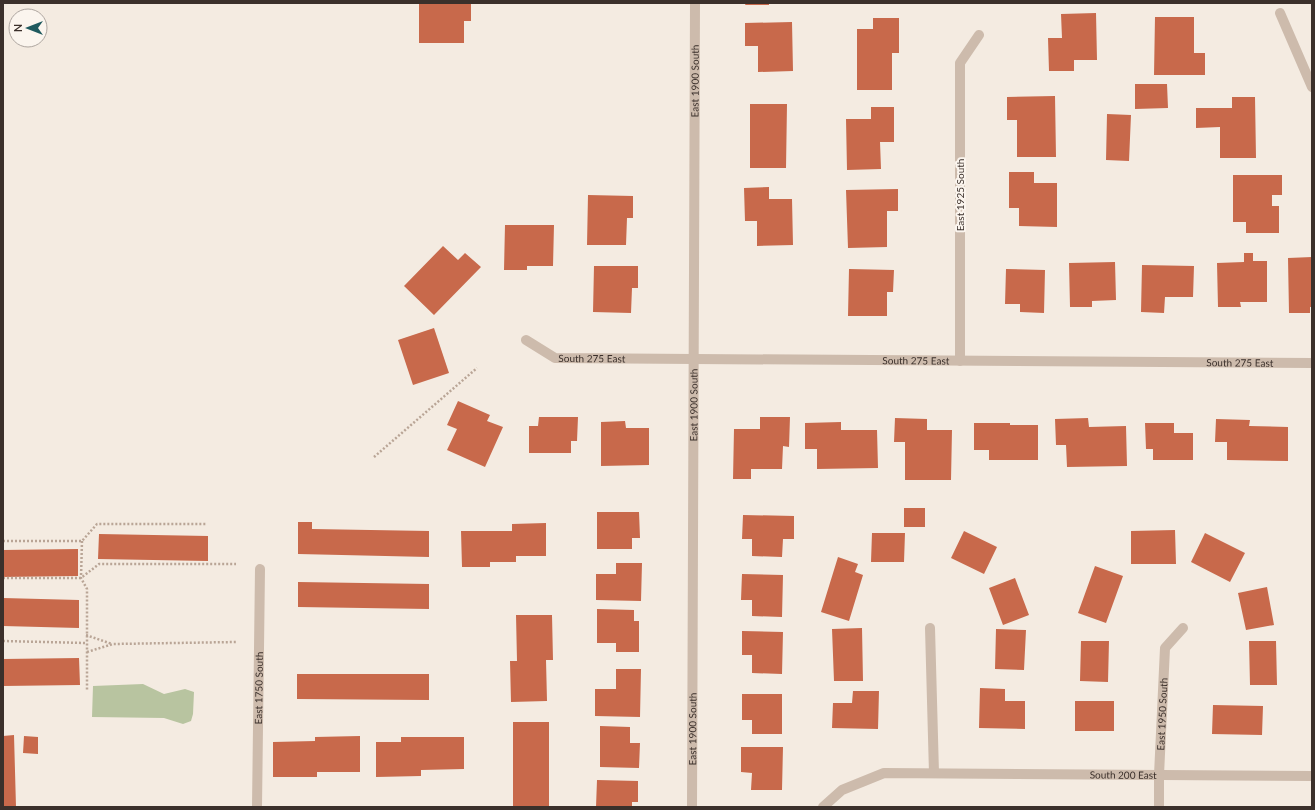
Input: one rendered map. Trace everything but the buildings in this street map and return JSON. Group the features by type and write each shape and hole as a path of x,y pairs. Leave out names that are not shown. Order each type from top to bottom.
{"street":[{"name":"East 1900 South","path":"692,807 694,3"},
{"path":"1280,13 1312,87"},
{"name":"East 1925 South","path":"960,361 960,63 979,35"},
{"name":"South 275 East","path":"526,340 555,358 1312,363"},
{"name":"East 1750 South","path":"257,807 260,568"},
{"path":"930,628 934,773"},
{"name":"East 1950 South","path":"1159,807 1159,775 1165,648 1183,628"},
{"name":"South 200 East","path":"823,807 842,790 884,773 1312,776"}],"path":[{"path":"374,457 477,368"},
{"path":"87,691 87,589 82,578 82,541 97,524 206,524"},
{"path":"3,541 82,541"},
{"path":"3,578 82,578 99,564 236,564"},
{"path":"86,635 113,644"},
{"path":"3,641 86,643"},
{"path":"87,652 113,644 236,642"}],"green space":[{"path":"143,684 164,694 185,689 194,692 193,714 191,721 183,724 164,718 92,717 93,686"}]}
